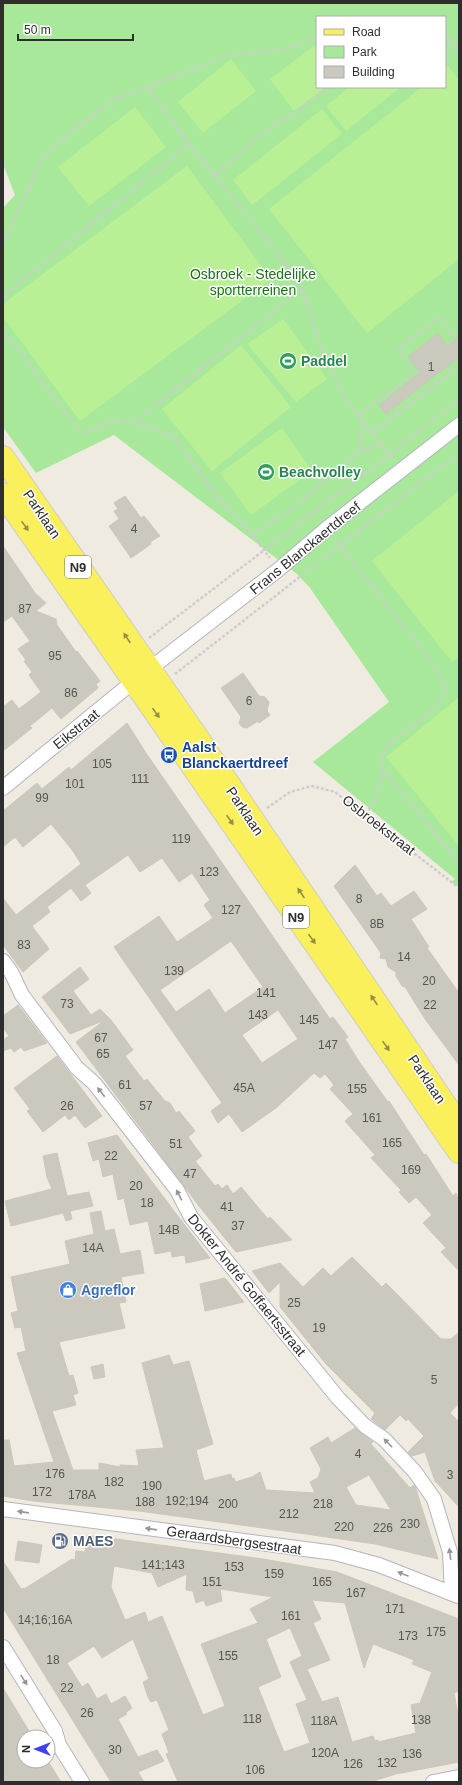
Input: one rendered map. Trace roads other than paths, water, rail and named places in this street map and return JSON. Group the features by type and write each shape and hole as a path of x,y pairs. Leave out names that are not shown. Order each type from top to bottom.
{"main road":[{"name":"Parklaan","path":"3,457 142,676 459,1152"},
{"name":"Parklaan","path":"3,494 142,676 195,734 459,1125"}],"street":[{"name":"Frans Blanckaertdreef","path":"142,676 278,570 326,529 459,425"},
{"name":"Eikstraat","path":"3,788 142,676"},
{"name":"Dokter André Goffaertsstraat","path":"3,961 11,972 22,995 77,1068 94,1083 172,1184 191,1217 338,1398 365,1426 384,1439 415,1472 434,1499 450,1552 455,1595"},
{"name":"Geraardsbergsestraat","path":"3,1509 335,1554 380,1565 455,1595"},
{"path":"3,1647 55,1731 59,1745 82,1782"},
{"path":"433,1782 459,1777"}],"place":[{"name":"Paddel","path":"288,361"},
{"name":"Beachvolley","path":"266,472"},
{"name":"Aalst Blanckaertdreef","path":"169,755"},
{"name":"Agreflor","path":"68,1290"},
{"name":"MAES","path":"60,1541"}],"park label":[{"name":"Osbroek - Stedelijke sportterreinen","path":"253,282"}]}
